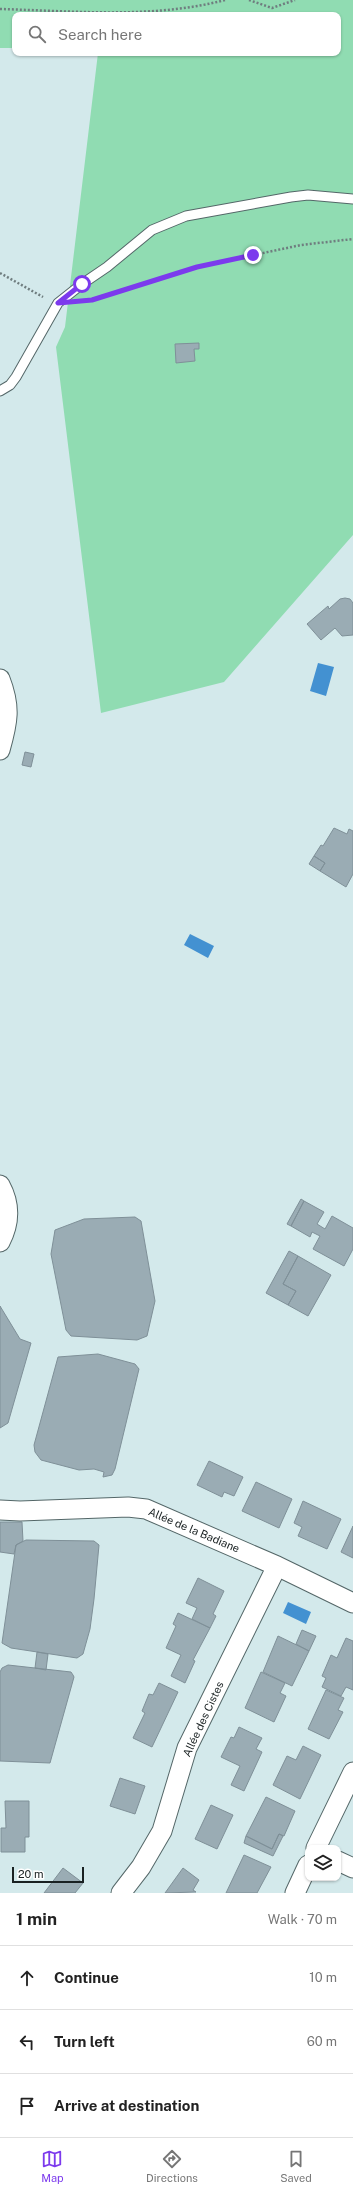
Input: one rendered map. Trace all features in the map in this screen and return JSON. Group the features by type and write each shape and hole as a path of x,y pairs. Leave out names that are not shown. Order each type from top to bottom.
{"street":[{"path":"0,679 7,696 8,723 0,750"},
{"path":"0,1186 5,1195 8,1209 8,1224 0,1242"},
{"name":"Allée de la Badiane","path":"0,1510 20,1511 128,1507 146,1509 277,1566 353,1603"},
{"name":"Allée des Cistes","path":"121,1893 141,1867 162,1831 187,1748 277,1566"},
{"path":"317,1845 353,1772"},
{"path":"341,1862 353,1868"},
{"path":"295,1893 305,1872"}],"lane":[{"path":"0,391 10,385 16,377 58,303 107,267 152,230 169,221 186,216 290,197 308,195 353,199"}],"path":[{"path":"0,9 124,12 198,7 225,0"},
{"path":"249,0 272,8 294,0"},
{"path":"0,273 58,303 92,300 197,267 301,245 353,239"}],"green space":[{"path":"0,0 353,0 353,535 224,682 101,713 56,347 65,327 98,56 341,56 341,12 12,12 12,48 0,48"}],"water":[{"path":"318,663 334,667 326,696 310,691"},
{"path":"190,934 214,946 208,958 184,945"},
{"path":"288,1602 311,1612 306,1624 283,1613"}],"building":[{"path":"199,343 199,349 194,349 195,361 176,363 175,344"},
{"path":"340,599 350,599 353,603 353,635 342,636 335,628 321,640 307,624 328,606 329,609"},
{"path":"25,752 34,754 31,767 22,765"},
{"path":"334,828 347,834 349,829 353,831 353,874 346,887 320,871 325,863 314,856 321,845 323,846"},
{"path":"314,856 325,863 320,871 309,864"},
{"path":"301,1199 304,1201 291,1226 287,1224"},
{"path":"304,1201 324,1212 317,1224 325,1229 332,1216 353,1228 353,1249 344,1266 313,1249 320,1236 312,1232 310,1237 291,1226"},
{"path":"135,1217 141,1221 155,1301 147,1336 137,1340 71,1336 66,1330 51,1254 55,1230 84,1219"},
{"path":"289,1251 298,1256 283,1284 296,1291 288,1305 266,1293"},
{"path":"298,1256 331,1275 308,1316 288,1305 296,1291 283,1284"},
{"path":"0,1306 20,1339 31,1343 8,1423 0,1428"},
{"path":"98,1354 135,1364 139,1369 115,1469 112,1475 103,1477 104,1472 94,1469 79,1470 41,1460 35,1452 34,1445 58,1357"},
{"path":"209,1461 243,1477 234,1496 224,1492 222,1497 197,1485"},
{"path":"256,1482 292,1499 279,1528 242,1511"},
{"path":"303,1501 341,1519 327,1549 298,1536 302,1527 294,1523"},
{"path":"0,1522 22,1522 23,1541 16,1545 14,1554 0,1552"},
{"path":"353,1526 353,1558 341,1552"},
{"path":"26,1540 94,1541 99,1545 90,1629 83,1654 77,1658 11,1648 2,1643 16,1545"},
{"path":"198,1578 224,1591 213,1614 216,1616 210,1628 192,1619 197,1608 186,1603"},
{"path":"178,1613 210,1628 193,1660 195,1661 185,1683 171,1676 181,1655 166,1648 176,1626 173,1624"},
{"path":"302,1630 316,1636 309,1651 296,1644"},
{"path":"278,1636 309,1651 292,1686 263,1672"},
{"path":"346,1638 353,1641 353,1690 346,1687 341,1696 322,1687 326,1678 322,1676 331,1655 337,1658"},
{"path":"37,1652 48,1654 46,1670 35,1668"},
{"path":"8,1665 71,1672 74,1677 50,1763 0,1761 0,1672 2,1668"},
{"path":"261,1672 285,1683 280,1693 286,1696 274,1722 245,1708"},
{"path":"159,1683 178,1692 152,1747 133,1738 145,1713 142,1711 149,1694 153,1695"},
{"path":"326,1690 344,1698 338,1710 343,1712 329,1739 308,1729"},
{"path":"239,1727 262,1738 256,1749 262,1752 244,1791 231,1785 240,1766 221,1757 231,1737 234,1738"},
{"path":"303,1746 321,1755 300,1799 273,1785 287,1756 296,1760"},
{"path":"120,1778 145,1786 135,1814 110,1806"},
{"path":"266,1797 295,1811 284,1836 279,1834 272,1849 246,1836"},
{"path":"5,1801 29,1801 29,1837 25,1837 25,1852 1,1852 1,1828 6,1828"},
{"path":"211,1805 233,1815 217,1849 195,1839"},
{"path":"279,1834 283,1836 273,1856 244,1843 246,1836 272,1849"},
{"path":"244,1855 271,1867 257,1893 226,1893"},
{"path":"63,1868 83,1883 75,1893 44,1893"},
{"path":"183,1868 199,1880 193,1890 196,1892 165,1893"}],"route":[{"path":"82,284 58,303 92,300 197,267 253,255"}]}
